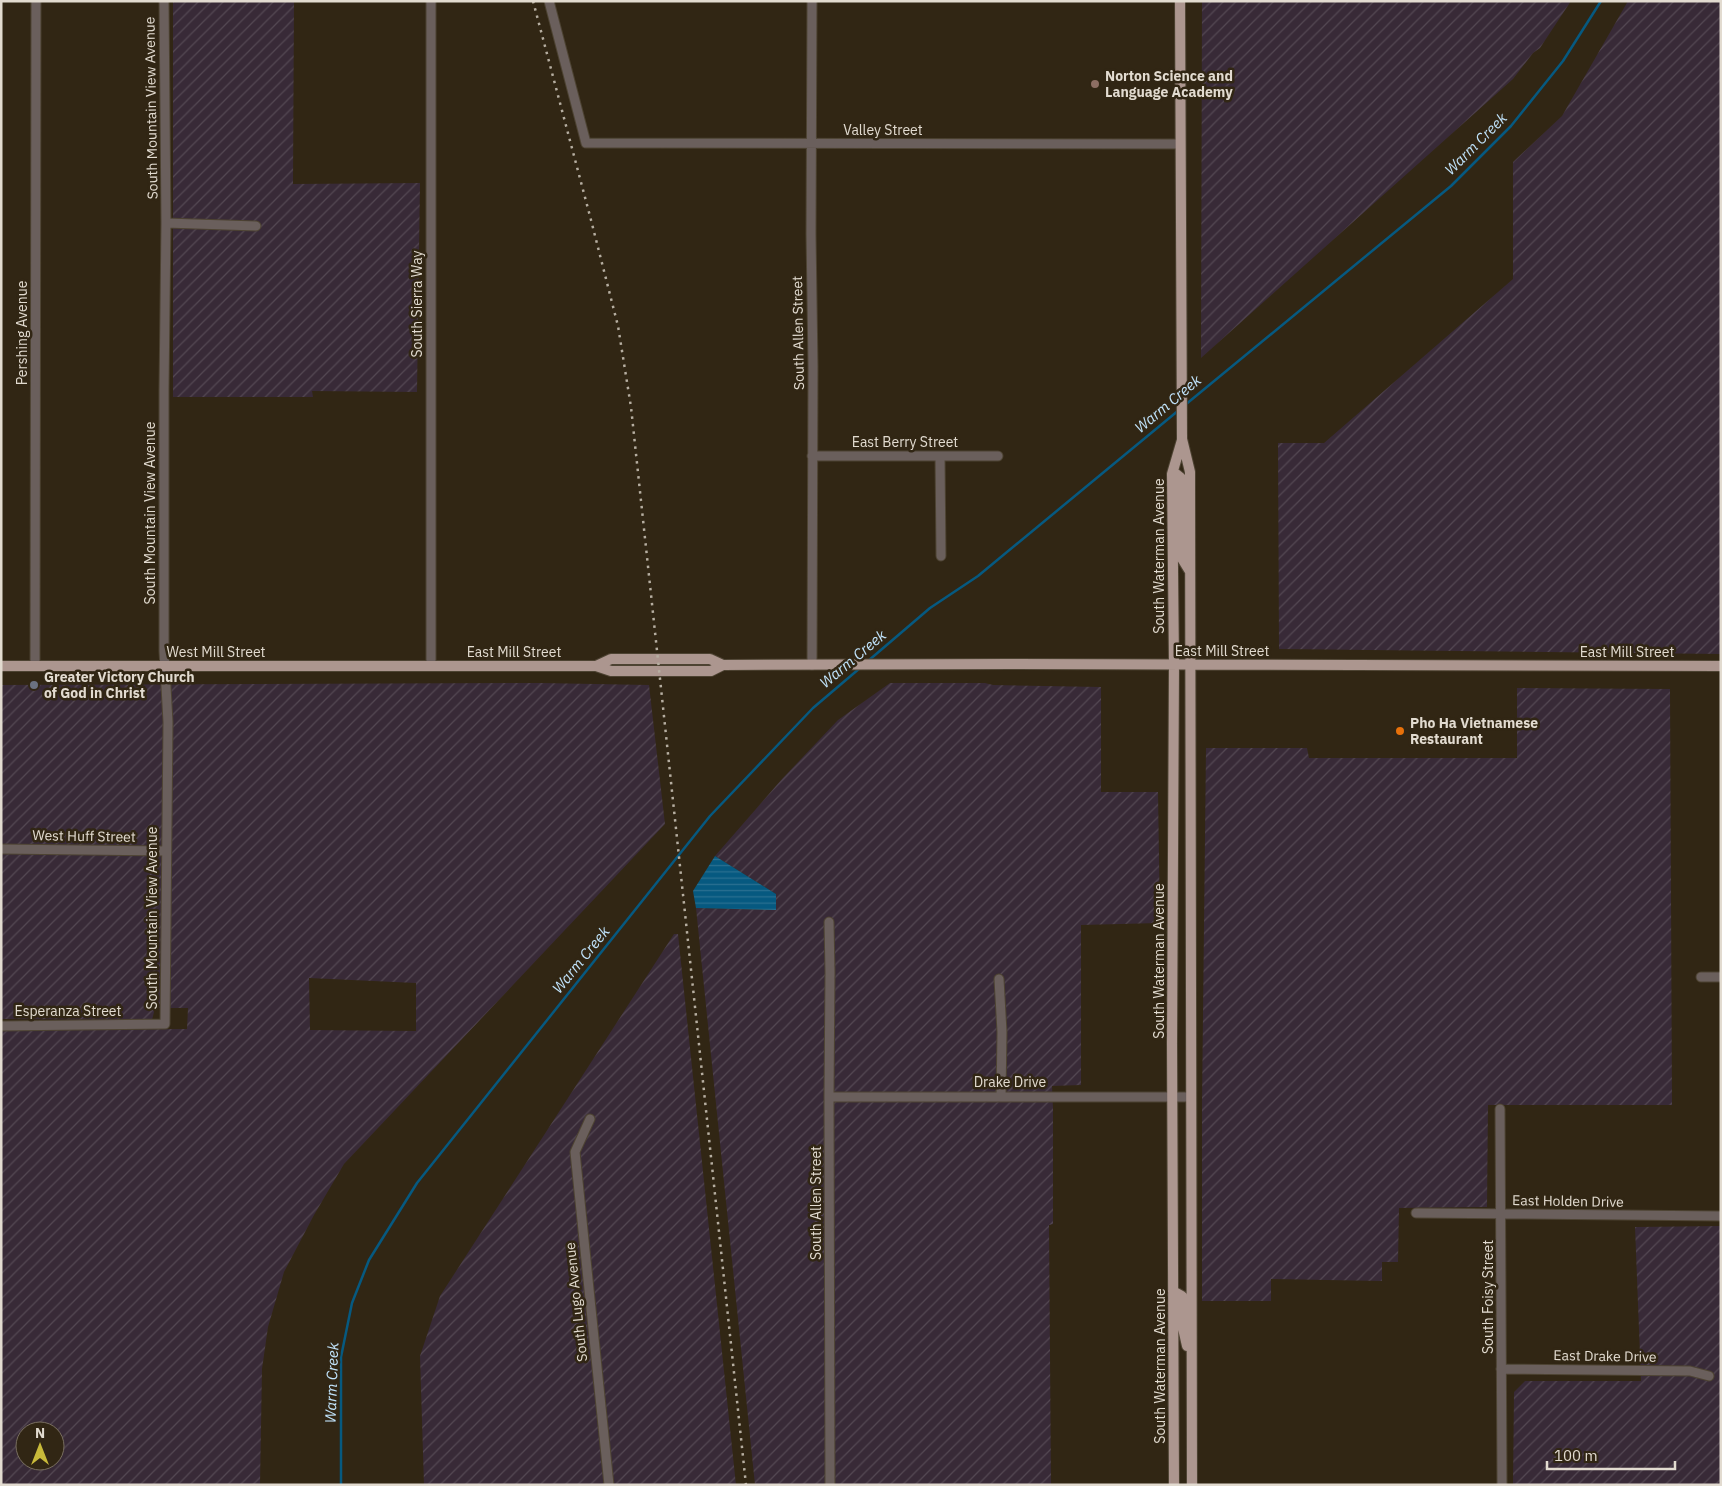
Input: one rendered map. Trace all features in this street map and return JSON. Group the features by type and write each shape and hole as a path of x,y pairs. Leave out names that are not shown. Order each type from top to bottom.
{"main road":[{"name":"South Waterman Avenue","path":"1180,1 1182,439 1190,472 1192,1485"},
{"name":"South Waterman Avenue","path":"1174,1485 1174,664 1172,474 1182,439"},
{"path":"1172,474 1176,474 1180,478 1180,556 1190,571"},
{"name":"East Mill Street","path":"431,665 596,666 612,659 710,659 723,665 1721,666"},
{"name":"West Mill Street","path":"1,666 431,665"},
{"path":"1173,1291 1182,1296 1182,1324 1192,1364"}],"street":[{"name":"Pershing Avenue","path":"35,666 36,1"},
{"name":"South Mountain View Avenue","path":"164,1 166,223 164,390 165,666 168,722 165,1024"},
{"name":"South Sierra Way","path":"431,1 431,665"},
{"name":"Valley Street","path":"550,1 586,143 1180,144"},
{"name":"South Allen Street","path":"812,1 812,665"},
{"path":"166,223 256,226"},
{"name":"East Berry Street","path":"812,456 998,456"},
{"path":"940,456 941,556"},
{"name":"West Huff Street","path":"1,849 166,851"},
{"name":"South Allen Street","path":"829,922 830,1485"},
{"path":"1701,977 1721,977"},
{"path":"999,979 1002,1032 1001,1096"},
{"name":"Esperanza Street","path":"1,1026 165,1024"},
{"name":"Drake Drive","path":"829,1097 1191,1097"},
{"name":"South Foisy Street","path":"1500,1109 1502,1485"},
{"name":"South Lugo Avenue","path":"590,1119 575,1152 609,1485"},
{"name":"East Holden Drive","path":"1416,1213 1721,1216"},
{"name":"East Drake Drive","path":"1501,1369 1690,1371 1709,1376"}],"shaded area":[{"path":"173,1 294,1 293,184 420,183 417,392 312,391 313,397 173,397"},
{"path":"1202,1 1571,1 1540,48 1533,53 1513,79 1201,358"},
{"path":"1628,1 1721,1 1721,654 1279,649 1278,443 1324,443 1513,279 1513,162 1562,116"},
{"path":"541,683 649,685 665,824 344,1164 284,1272 268,1327 262,1369 260,1485 1,1485 1,1030 187,1029 188,1008 155,1008 152,1020 1,1019 1,685","holes":["309,978 416,983 416,1031 310,1030"]},
{"path":"890,683 985,683 993,685 1101,687 1101,792 1158,792 1160,923 1081,925 1081,1085 1052,1086 1053,1224 1049,1225 1051,1485 755,1485 696,908 776,910 776,894 715,856 782,779 838,720"},
{"path":"1517,688 1670,689 1672,1105 1488,1105 1487,1207 1399,1208 1398,1262 1382,1262 1382,1281 1271,1279 1271,1301 1202,1301 1206,748 1307,748 1309,758 1517,758"},
{"path":"674,934 678,934 736,1485 424,1485 420,1356 440,1296"},
{"path":"1721,1226 1721,1485 1513,1485 1514,1392 1525,1381 1641,1381 1635,1227"}],"water":[{"path":"715,856 776,894 776,910 696,908 693,891"}],"waterway":[{"name":"Warm Creek","path":"1185,405 1451,186 1511,126 1563,61 1601,1"},
{"name":"Warm Creek","path":"868,661 930,608 978,576 1179,410"},
{"name":"Warm Creek","path":"341,1485 341,1357 352,1303 369,1260 417,1183 710,816 813,708 860,668"}],"railway":[{"path":"533,1 618,326 631,407 746,1485"}],"place":[{"name":"Norton Science and Language Academy","path":"1095,84"},
{"name":"Greater Victory Church of God in Christ","path":"34,685"},
{"name":"Pho Ha Vietnamese Restaurant","path":"1400,731"}]}
